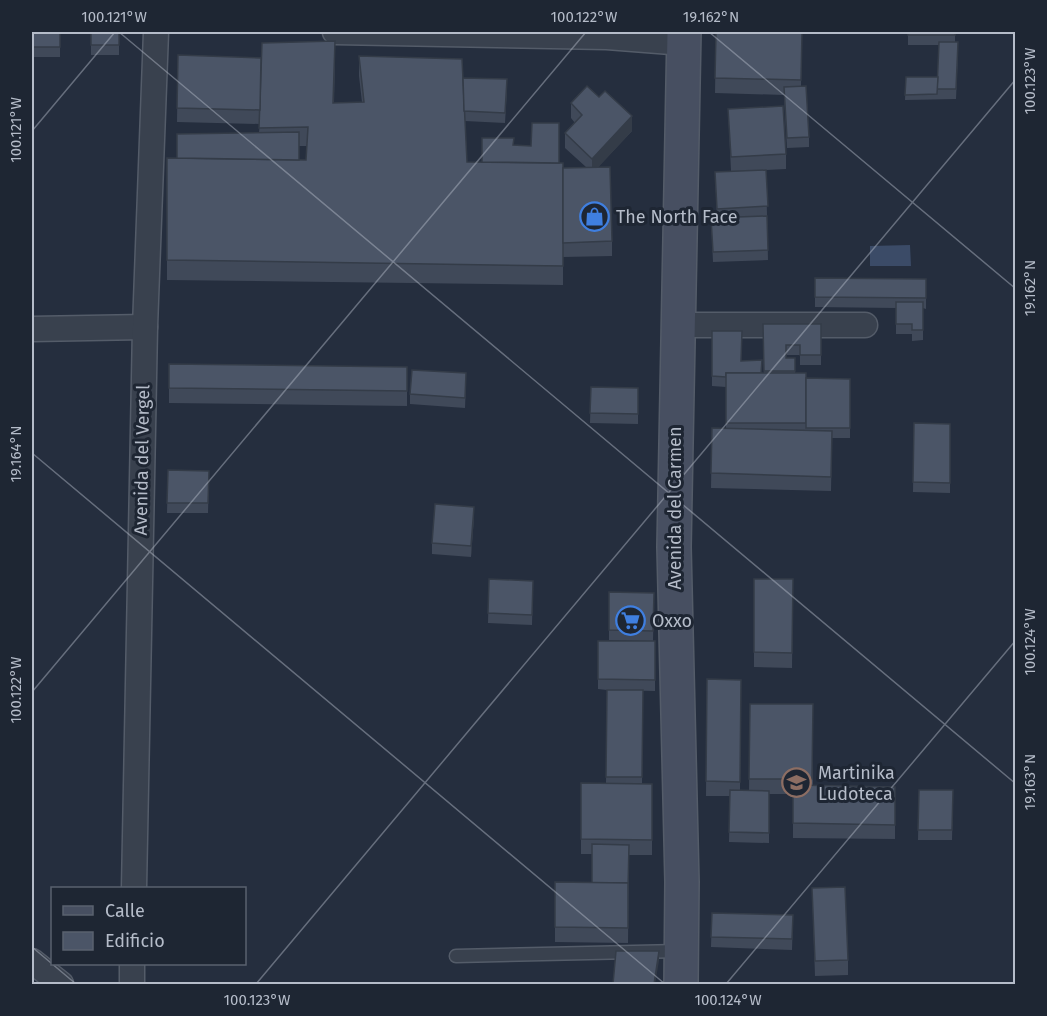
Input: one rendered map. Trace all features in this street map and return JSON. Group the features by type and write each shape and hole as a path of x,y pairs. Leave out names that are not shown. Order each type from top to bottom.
{"street":[{"name":"Avenida del Vergel","path":"134,887 145,327 156,32"},
{"path":"335,32 684,37"},
{"name":"Avenida del Carmen","path":"681,984 674,547 676,325 684,37"},
{"path":"676,325 865,325"},
{"path":"32,329 145,327"},
{"path":"32,961 61,984"},
{"path":"132,965 132,984"}],"lane":[{"path":"456,956 681,951"}],"water":[{"path":"910,245 911,266 870,266 870,246"}],"building":[{"path":"32,32 60,32 60,47 32,47"},
{"path":"91,32 119,32 119,45 91,45"},
{"path":"716,32 802,32 801,80 715,78"},
{"path":"908,32 955,32 955,35 908,35"},
{"path":"335,41 333,103 364,102 359,56 462,59 467,162 563,163 563,266 167,260 167,158 306,160 308,127 259,128 262,43"},
{"path":"939,42 958,42 956,89 937,89"},
{"path":"178,55 261,58 260,110 177,108"},
{"path":"906,77 938,77 937,94 905,95"},
{"path":"463,78 507,79 505,113 464,111"},
{"path":"587,86 599,97 605,91 632,116 592,159 565,133 582,115 571,103"},
{"path":"806,86 809,137 787,138 784,87"},
{"path":"783,106 786,154 731,157 728,109"},
{"path":"532,123 559,123 559,163 482,162 482,138 514,138 513,145 531,146"},
{"path":"299,132 299,160 177,158 177,134"},
{"path":"610,167 612,241 563,243 563,168"},
{"path":"766,170 768,206 717,209 715,172"},
{"path":"767,216 768,250 713,252 711,218"},
{"path":"815,278 926,279 926,298 815,297"},
{"path":"896,302 923,302 923,330 912,330 912,324 896,324"},
{"path":"763,324 821,324 821,355 800,355 800,345 786,345 786,358 795,358 795,371 764,371"},
{"path":"712,331 742,331 741,361 762,360 761,373 726,373 726,377 712,376"},
{"path":"169,364 407,367 407,391 169,388"},
{"path":"412,370 466,373 465,398 410,394"},
{"path":"726,373 806,373 806,423 726,423"},
{"path":"806,378 850,379 850,428 806,428"},
{"path":"591,387 638,388 638,414 590,413"},
{"path":"914,423 950,424 950,483 913,482"},
{"path":"712,428 832,431 831,477 711,473"},
{"path":"168,470 209,471 208,503 167,503"},
{"path":"435,504 474,507 471,546 432,543"},
{"path":"489,579 533,581 532,615 488,613"},
{"path":"754,579 793,579 792,653 754,652"},
{"path":"609,592 654,593 653,631 609,630"},
{"path":"598,641 655,641 655,680 598,679"},
{"path":"707,679 741,680 740,782 706,781"},
{"path":"607,690 643,690 642,777 606,777"},
{"path":"750,704 813,704 812,779 749,779"},
{"path":"581,783 652,784 652,840 581,839"},
{"path":"793,785 895,787 895,825 793,823"},
{"path":"730,790 769,791 769,833 729,832"},
{"path":"919,790 953,790 952,830 918,830"},
{"path":"592,844 629,845 628,888 628,883 592,883"},
{"path":"555,882 628,883 628,928 555,927"},
{"path":"845,887 848,960 815,961 812,888"},
{"path":"712,913 793,915 792,939 711,937"},
{"path":"616,951 659,951 654,984 613,984"}],"place":[{"name":"The North Face","path":"595,217"},
{"name":"Oxxo","path":"631,621"},
{"name":"Martinika Ludoteca","path":"797,783"}]}
